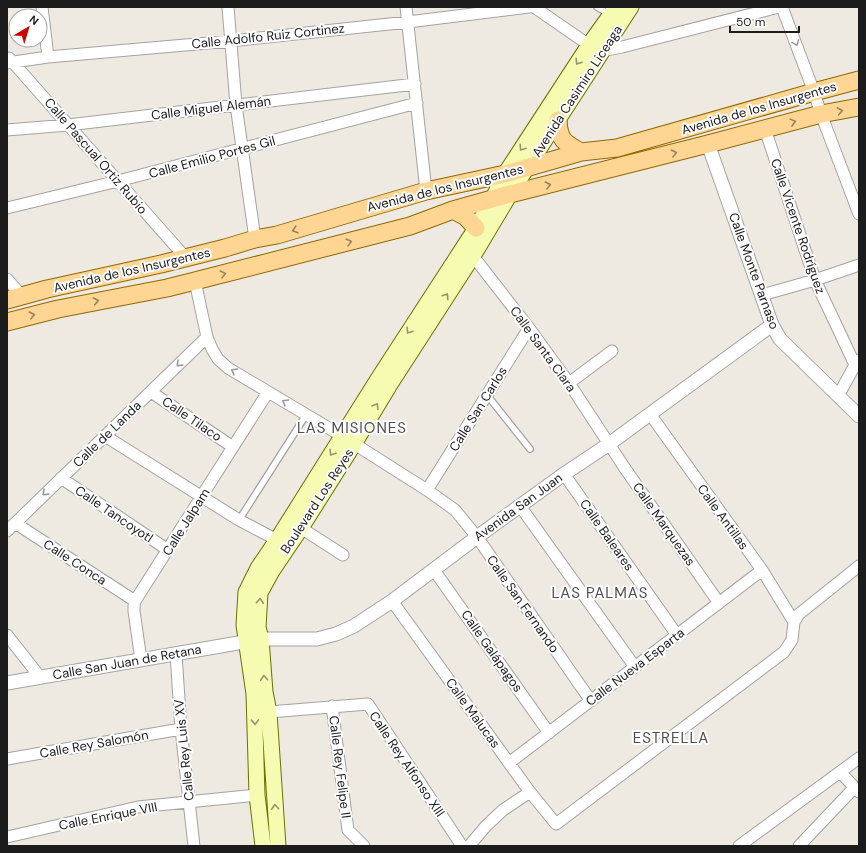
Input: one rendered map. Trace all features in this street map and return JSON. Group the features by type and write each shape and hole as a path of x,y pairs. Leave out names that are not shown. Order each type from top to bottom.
{"main road":[{"name":"Avenida Casimiro Liceaga","path":"492,200 504,174 596,48 631,7"},
{"name":"Avenida Casimiro Liceaga","path":"510,194 558,120 596,48 613,11"},
{"name":"Avenida de los Insurgentes","path":"15,298 47,289 161,264 226,248 255,239 277,235 426,190 504,174 581,152 617,148 859,80"},
{"name":"Avenida de los Insurgentes","path":"7,322 58,309 167,288 195,281 410,226 453,210 510,194 821,114 859,107"},
{"path":"558,120 559,131 564,141 570,147 581,152"},
{"name":"Boulevard Los Reyes","path":"429,311 473,256 510,194"},
{"name":"Boulevard Los Reyes","path":"263,846 257,795 254,694 244,625 246,592 258,568 348,440 429,311 492,200"},
{"path":"453,210 466,217 476,228"},
{"path":"161,264 156,271 156,279 161,285 167,288"},
{"path":"47,289 54,293 59,305 58,309"},
{"name":"Boulevard Los Reyes","path":"278,846 269,712 265,692 262,639 258,627 260,594 272,570 301,528 348,440"}],"street":[{"path":"42,7 48,57"},
{"path":"228,7 236,104 255,239"},
{"path":"406,7 426,190"},
{"name":"Calle Adolfo Ruiz Cortinez","path":"9,60 408,22 529,7"},
{"path":"534,7 596,48 622,47 779,7"},
{"path":"782,7 859,214"},
{"name":"Calle Pascual Ortiz Rubio","path":"9,60 118,181 184,258"},
{"name":"Calle Miguel Alemán","path":"7,130 68,125 415,84"},
{"name":"Calle Emilio Portes Gil","path":"7,208 118,181 417,103"},
{"name":"Calle Vicente Rodríguez","path":"765,129 815,280 857,363"},
{"name":"Calle Monte Parnaso","path":"708,144 772,325 780,339 859,416"},
{"name":"Calle Santa Clara","path":"473,256 530,328 569,383 609,444"},
{"path":"762,295 815,280 859,265"},
{"path":"7,279 15,298"},
{"name":"Calle San Fernando","path":"195,281 208,337 212,349 218,359 228,368 348,440 455,510 476,537 591,701"},
{"name":"Avenida San Juan","path":"246,642 262,639 317,639 336,634 354,626 392,601 476,537 564,474 609,444 772,325"},
{"name":"Calle San Carlos","path":"426,490 530,328"},
{"name":"Calle de Landa","path":"7,531 208,337"},
{"path":"569,383 612,351"},
{"path":"838,396 857,363"},
{"name":"Calle Tilaco","path":"151,392 233,447"},
{"name":"Calle Jalpam","path":"135,601 268,392"},
{"name":"Calle Antillas","path":"650,414 762,570 794,622"},
{"path":"105,436 239,520 277,540"},
{"name":"Calle Marquezas","path":"609,444 719,603"},
{"name":"Calle Baleares","path":"564,474 677,635"},
{"name":"Calle Tancoyotl","path":"61,478 168,550"},
{"path":"520,506 635,667"},
{"name":"Calle Conca","path":"15,523 135,601"},
{"path":"301,528 343,555"},
{"path":"794,622 799,614 859,566"},
{"name":"Calle Galápagos","path":"434,570 549,733"},
{"name":"Calle Nueva Esparta","path":"509,763 762,570"},
{"path":"135,601 134,606 141,660"},
{"name":"Calle Malucas","path":"392,601 530,792 556,824 784,652 792,640 794,622"},
{"path":"7,635 40,677"},
{"name":"Calle San Juan de Retana","path":"7,683 246,642"},
{"name":"Calle Rey Luis XV","path":"176,654 181,729 194,846"},
{"name":"Calle Rey Alfonso XIII","path":"269,712 368,704 462,846"},
{"name":"Calle Rey Felipe II","path":"332,706 348,830 364,846"},
{"name":"Calle Rey Salomón","path":"7,759 181,729"},
{"path":"739,846 859,758"},
{"path":"799,846 857,790 840,772"},
{"path":"469,846 486,826 503,810 530,792"},
{"name":"Calle Enrique VIII","path":"7,837 138,807 257,795"}],"lane":[{"path":"597,7 613,11"},
{"path":"487,395 530,449"},
{"path":"239,520 306,415"}],"district":[{"name":"LAS MISIONES","path":"352,428"},
{"name":"LAS PALMAS","path":"600,593"},
{"name":"ESTRELLA","path":"671,738"}]}
